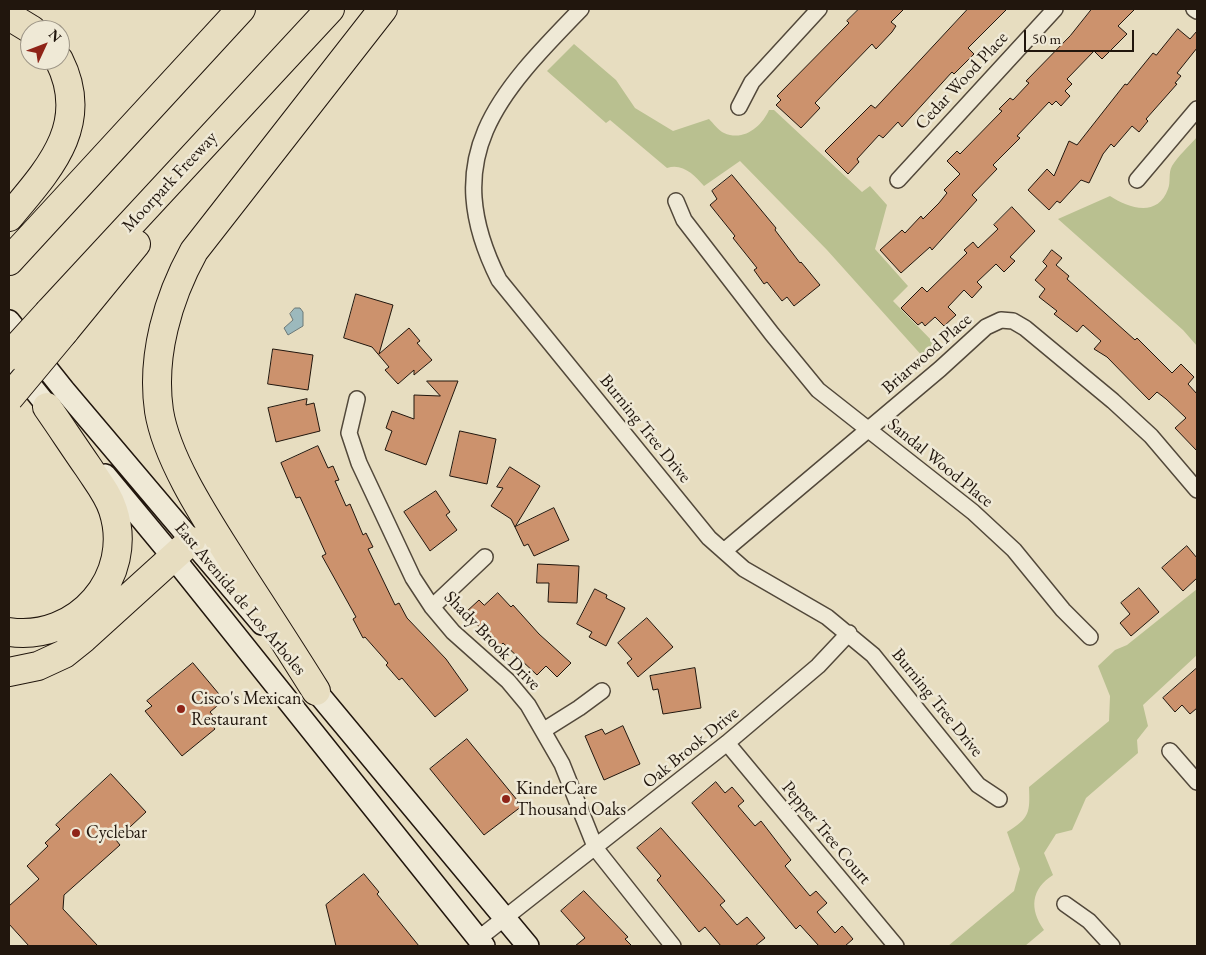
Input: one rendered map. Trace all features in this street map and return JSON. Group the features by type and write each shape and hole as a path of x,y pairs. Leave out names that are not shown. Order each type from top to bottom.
{"highway":[{"path":"9,261 241,9"},
{"name":"Moorpark Freeway","path":"9,356 56,322 284,58 330,9"},
{"path":"316,691 197,504 178,464 160,412 158,369 170,302 180,276 194,251 383,9"},
{"path":"9,16 20,23"},
{"path":"9,217 46,172 64,140 70,118 70,101 63,70"},
{"path":"9,398 56,322"},
{"path":"9,632 50,630 77,617 100,594 110,575 115,557 116,525 111,503 47,407"},
{"path":"9,672 38,666 64,654 182,549"}],"main road":[{"name":"East Avenida de Los Arboles","path":"9,321 64,390 182,549 481,942"},
{"name":"East Avenida de Los Arboles","path":"9,356 47,407 316,691 528,946"}],"street":[{"name":"Burning Tree Drive","path":"581,9 513,83 490,119 476,162 474,193 477,222 486,253 499,280 709,538 744,569 827,617 849,633 873,655 978,785 999,799"},
{"path":"739,107 752,82 819,9"},
{"name":"Cedar Wood Place","path":"898,180 1055,9"},
{"path":"1137,180 1197,109"},
{"name":"Sandal Wood Place","path":"676,201 684,220 812,383 980,518 1014,550 1063,610 1090,638"},
{"name":"Briarwood Place","path":"724,551 940,369 986,327 1001,320 1013,321 1039,339 1113,401 1151,436 1197,490"},
{"name":"Shady Brook Drive","path":"357,399 350,433 359,463 413,578 432,607 453,632 508,681 544,730 562,764 596,848 673,946"},
{"path":"432,607 485,557"},
{"name":"Oak Brook Drive","path":"481,942 505,919 727,743 818,666 849,633"},
{"path":"544,730 602,691"},
{"name":"Pepper Tree Court","path":"727,743 896,946"},
{"path":"1170,751 1197,782"},
{"path":"1065,904 1089,921 1112,946"}],"green space":[{"path":"574,44 616,80 635,108 673,131 709,119 722,132 731,135 745,134 762,122 769,110 774,110 862,192 870,186 887,205 875,249 908,286 893,301 938,347 924,358 827,250 740,161 704,186 688,171 678,167 667,168 610,120 606,123 547,71"},
{"path":"1197,137 1197,346 1183,330 1058,219 1110,196 1134,207 1150,207 1157,204 1168,189 1172,166"},
{"path":"1197,589 1197,655 1143,705 1148,726 1137,740 1138,753 1086,798 1072,830 1056,834 1044,853 1053,875 1040,887 1034,907 1044,930 1025,946 948,946 1014,891 1020,869 1007,832 1020,823 1027,814 1029,809 1029,787 1109,721 1110,696 1098,666 1115,650 1127,645"}],"water":[{"path":"295,308 300,308 303,312 303,326 288,335 284,328 293,320 290,314"}],"building":[{"path":"859,9 904,9 891,22 896,26 892,32 876,49 872,44 815,103 820,108 801,128 776,105 781,100 777,96 849,23 847,21"},
{"path":"968,9 1007,9 968,48 974,54 954,74 952,72 902,127 898,122 883,138 879,135 857,159 859,162 848,174 825,151 871,105 875,108"},
{"path":"1092,9 1135,9 1118,26 1127,34 1102,59 1094,51 1067,79 1072,84 1065,91 1070,96 1061,106 1056,101 1052,105 1049,102 1017,136 1020,138 993,165 997,169 972,195 977,200 932,250 930,247 901,273 880,250 902,230 905,233 921,216 923,219 939,203 947,193 944,190 960,174 947,161 957,151 960,154 1002,111 999,109 1010,98 1013,100 1029,83 1026,81 1070,36"},
{"path":"1178,29 1190,39 1197,31 1197,48 1177,73 1181,76 1175,83 1177,84 1146,119 1148,121 1139,132 1132,126 1114,147 1111,144 1103,154 1089,183 1081,180 1060,203 1057,201 1049,210 1028,190 1047,169 1054,176 1069,141 1077,145 1125,84 1127,85 1153,53 1156,55"},
{"path":"732,175 776,228 775,230 800,263 820,285 794,306 787,297 782,301 767,282 764,284 754,270 757,268 733,238 735,236 710,205 717,199 712,191"},
{"path":"1012,207 1035,231 1010,257 1015,261 1004,272 996,264 977,282 982,287 972,298 964,290 948,307 956,315 944,326 935,317 925,326 922,322 918,325 901,308 922,287 927,292 967,253 964,250 973,242 978,248 998,229 994,225"},
{"path":"1052,250 1062,258 1056,265 1069,276 1067,279 1135,340 1137,338 1172,373 1181,364 1194,377 1188,384 1197,394 1197,451 1175,428 1186,418 1157,392 1149,400 1107,357 1094,349 1101,341 1083,325 1077,332 1054,314 1057,311 1039,297 1045,289 1035,280 1047,266 1043,262"},
{"path":"356,294 393,305 379,354 409,328 420,341 417,343 432,360 414,375 414,370 398,384 385,370 389,367 372,347 344,338"},
{"path":"273,349 313,355 308,390 268,384"},
{"path":"427,381 458,381 426,465 385,450 392,431 386,428 392,411 414,419 414,395 440,396"},
{"path":"307,399 306,405 314,403 320,431 276,442 268,408"},
{"path":"460,431 496,439 487,484 450,476"},
{"path":"318,446 328,468 333,466 339,480 335,481 346,506 350,504 363,535 366,533 373,547 368,549 395,605 399,603 407,618 446,659 468,690 435,717 402,678 399,680 386,665 388,663 365,637 363,638 353,619 356,617 322,556 326,554 300,497 296,498 281,463"},
{"path":"510,467 540,486 515,527 511,519 491,506 503,488 497,487"},
{"path":"436,491 450,512 446,515 457,530 430,551 404,512"},
{"path":"554,508 569,540 534,556 528,544 524,546 515,527"},
{"path":"1187,546 1197,558 1197,578 1183,591 1162,568"},
{"path":"538,564 579,566 577,603 548,602 549,583 537,583"},
{"path":"1139,588 1159,612 1131,636 1120,623 1130,614 1121,603"},
{"path":"595,589 607,595 606,598 625,608 606,646 589,637 592,632 577,624"},
{"path":"498,593 511,607 513,605 539,634 571,663 557,677 546,666 537,675 503,643 498,648 466,612 479,600 484,605"},
{"path":"647,618 673,647 638,677 627,663 632,659 618,643"},
{"name":"Cisco's Mexican Restaurant","path":"193,663 224,700 210,712 217,720 211,724 215,729 182,756 145,711 152,706 147,701"},
{"path":"695,668 701,708 663,714 658,689 653,690 650,676"},
{"path":"1197,668 1197,708 1190,714 1182,705 1175,712 1163,698"},
{"path":"623,726 640,764 604,780 585,736 602,729 605,734"},
{"path":"467,739 522,806 484,835 430,769"},
{"path":"111,774 146,812 116,840 120,845 64,895 63,909 98,946 29,946 9,924 9,906 39,879 27,866 48,846 45,843 60,829 56,825"},
{"path":"716,782 725,793 732,787 744,801 738,806 755,826 761,821 791,860 785,866 810,896 816,891 827,903 817,912 835,933 842,926 853,939 845,946 819,946 800,925 796,929 692,803"},
{"path":"661,828 725,901 720,905 737,925 747,917 765,938 755,946 721,946 705,927 699,932 657,880 661,876 637,848"},
{"path":"364,874 379,892 377,894 419,946 336,946 326,905"},
{"path":"584,891 628,937 625,939 632,946 575,946 585,938 561,911"}],"place":[{"name":"Cisco's Mexican Restaurant","path":"181,709"},
{"name":"KinderCare Thousand Oaks","path":"506,799"},
{"name":"Cyclebar","path":"76,833"}]}
